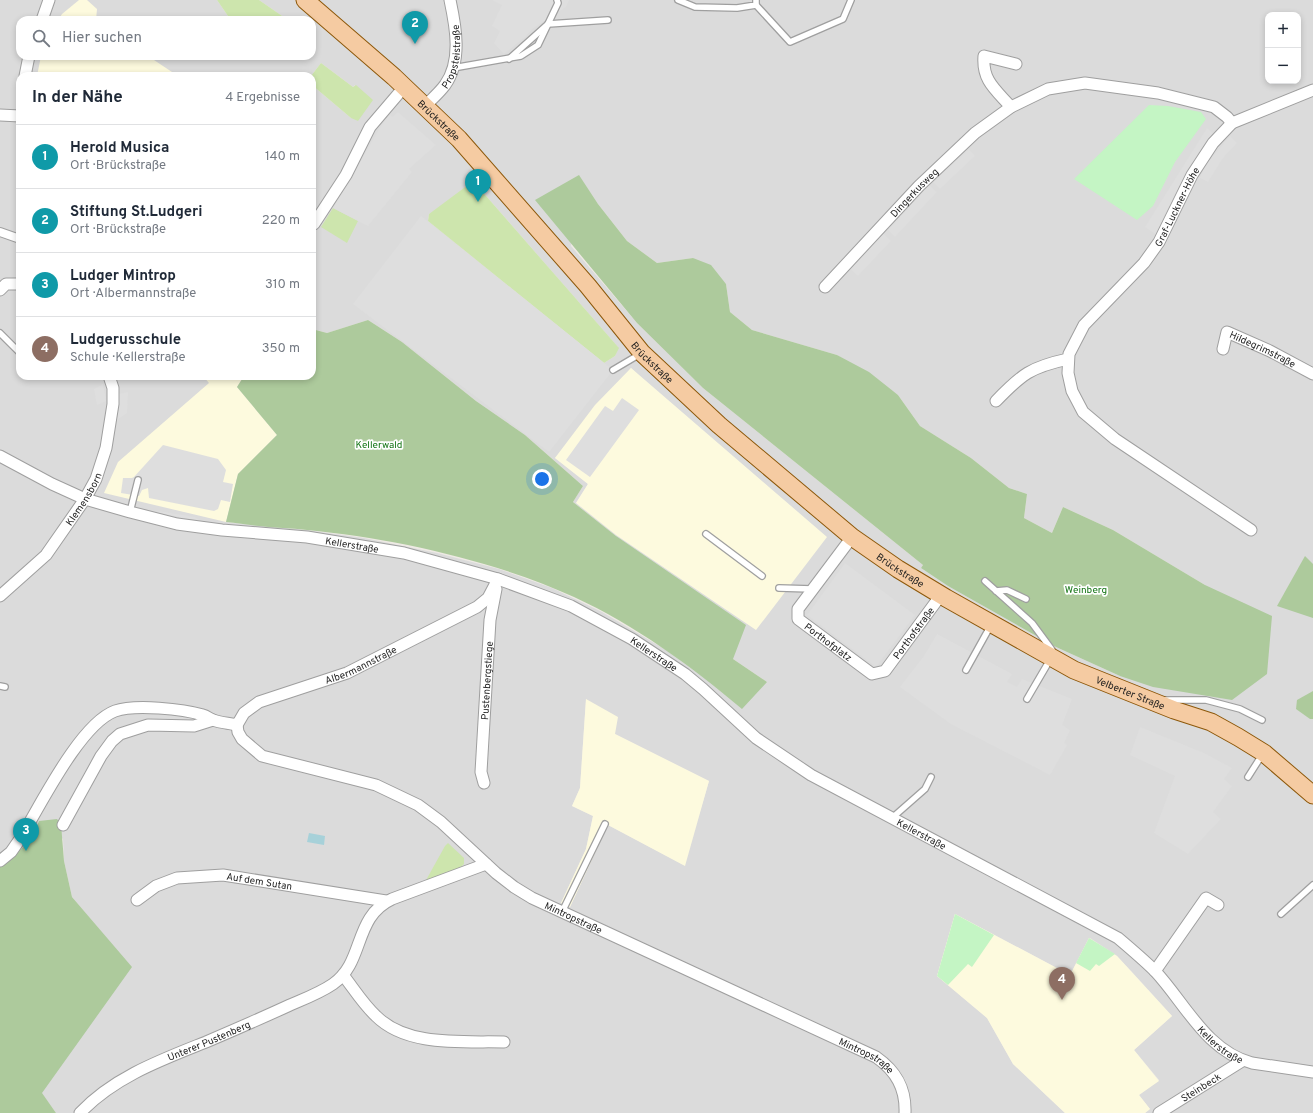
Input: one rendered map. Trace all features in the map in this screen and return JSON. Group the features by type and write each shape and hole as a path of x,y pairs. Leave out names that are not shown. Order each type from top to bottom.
{"main road":[{"name":"Brückstraße","path":"305,0 405,86 477,160 588,286 642,353 719,425 852,537 898,569 941,596"},
{"name":"Velberter Straße","path":"941,596 1074,670 1146,699 1211,722 1264,754 1313,795"}],"street":[{"path":"43,16 49,0"},
{"name":"Propsteistraße","path":"425,106 444,86 454,68 456,41 450,0"},
{"path":"1011,107 988,81 983,69 984,56 1016,64"},
{"path":"26,72 28,60"},
{"name":"Dingerkusweg","path":"825,287 920,186 975,133 1011,107 1048,90 1085,83 1158,93 1214,107 1232,123"},
{"path":"316,221 346,175 370,127 405,86"},
{"name":"Graf-Luckner-Höhe","path":"1251,530 1115,439 1083,412 1072,391 1068,373 1068,359 1069,354 1084,325 1144,263 1172,217 1192,175 1213,144 1232,123 1313,90"},
{"path":"0,115 16,116"},
{"path":"0,232 16,238"},
{"path":"2,285 16,284"},
{"name":"Hildegrimstraße","path":"1223,349 1227,332 1270,351 1313,374"},
{"path":"996,401 1017,379 1030,370 1048,363 1068,359"},
{"name":"Klemensborn","path":"0,596 46,555 85,499 96,479 107,442 113,404 113,388 110,380"},
{"name":"Kellerstraße","path":"0,456 52,484 85,499 130,512 177,524 222,530 306,537 363,545 435,561 498,579 571,606 632,639 672,665 703,688 756,738 811,775 1118,938 1155,971 1212,1040 1228,1053 1242,1061 1313,1072"},
{"name":"Porthofplatz","path":"852,537 798,609 798,620 872,674 885,671"},
{"name":"Albermannstraße","path":"237,725 244,712 259,702 347,673 477,607 488,598 498,579"},
{"name":"Pustenbergstiege","path":"484,784 481,772 490,620 498,579"},
{"name":"Porthofstraße","path":"885,671 941,596"},
{"path":"0,861 11,852 20,839 77,746 88,731 106,716 120,710 140,707 194,712 205,715 213,720 237,725"},
{"path":"63,825 101,756 112,741 120,734 148,725 194,726 213,720"},
{"name":"Mintropstraße","path":"237,725 238,732 242,739 262,756 370,784 418,806 441,822 486,864 523,893 562,913 876,1057 892,1071 900,1083 905,1103 905,1113"},
{"name":"Unterer Pustenberg","path":"80,1113 107,1089 136,1072 304,999 331,985 343,975 352,961 368,918 386,901 486,864"},
{"name":"Auf dem Sutan","path":"137,900 156,886 177,878 223,875 386,901"},
{"path":"1155,971 1206,898 1218,905"},
{"path":"343,975 376,1016 399,1032 422,1038 504,1042"},
{"name":"Steinbeck","path":"1159,1113 1242,1061"}],"lane":[{"path":"454,68 521,56 538,45 558,0"},
{"path":"678,0 695,7 738,8 756,2 790,42 843,19 851,0"},
{"path":"509,59 548,24 608,20"},
{"path":"0,333 16,349"},
{"path":"613,370 642,353"},
{"path":"130,512 138,480"},
{"path":"706,534 762,576"},
{"path":"985,581 1032,623 1047,641 1052,650 1051,658 1027,699"},
{"path":"779,588 813,589"},
{"path":"996,591 1007,590 1026,599"},
{"path":"966,670 991,625"},
{"path":"1146,699 1206,700 1240,709 1262,720"},
{"path":"1248,777 1264,754"},
{"path":"892,818 924,789 931,777"},
{"path":"562,913 605,824"},
{"path":"1281,914 1313,885"}],"shaded area":[{"path":"0,0 217,0 228,16 16,16 16,60 316,60 316,16 282,16 259,0 1313,0 1313,1113 1145,1113 1150,1109 1139,1095 1159,1080 1134,1050 1172,1016 1117,956 1090,938 1070,975 955,914 937,976 987,1018 1013,1064 1065,1113 56,1113 41,1093 131,967 72,897 64,861 63,839 39,821 30,842 0,865","holes":["579,176 598,204 627,241 657,263 693,258 726,284 730,312 752,330 837,355 898,395 920,426 971,458 1009,488 1027,494 1024,518 1052,533 1063,507 1113,530 1205,585 1120,676 1056,647 948,586 921,568 923,565 703,388 637,323 571,246","480,189 618,347 615,356 604,363 428,221 429,214","631,368 644,380 826,537 576,503 588,484 555,458","586,699 615,734 709,781 684,865 608,825 570,907 561,903 586,849 593,816 572,806 580,788"]},
{"path":"79,0 87,0 97,9 96,16 61,16"},
{"path":"492,0 569,0 566,7 532,29 526,36 504,54 494,43 500,31 492,26 502,5"},
{"path":"40,60 154,60 172,72 38,72"},
{"path":"398,112 436,145 409,169 412,172 368,226 333,208 381,126 390,114 392,117"},
{"path":"1207,128 1216,136 1158,236 1145,227"},
{"path":"1230,136 1237,143 1223,158 1208,182 1200,178 1206,164"},
{"path":"969,149 975,156 940,189 933,182"},
{"path":"929,185 937,192 895,237 888,230"},
{"path":"421,216 613,370 549,452 353,304"},
{"path":"883,233 891,241 858,276 850,269"},
{"path":"631,368 827,537 756,630 616,535 576,503 588,484 555,458 595,405"},
{"path":"206,380 241,380 237,387 277,435 238,474 226,522 104,493 118,462 209,383"},
{"path":"103,384 106,401 97,405 94,389"},
{"path":"128,392 127,413 117,420 119,394"},
{"path":"622,398 639,410 590,477 566,460 605,406 613,411"},
{"path":"163,445 218,459 226,470 223,482 233,484 230,502 221,500 218,509 214,511 149,498 148,488 142,490 139,496 121,493 123,478 134,477"},
{"path":"158,511 195,517 202,522 156,512"},
{"path":"845,563 915,615 876,667 807,615"},
{"path":"937,634 1012,674 1007,682 1017,687 1022,679 1072,699 1062,725 1070,730 1064,743 1067,745 1050,775 951,724 900,687 924,656"},
{"path":"586,699 618,717 615,734 709,781 685,866 608,825 570,907 561,903 586,849 593,816 572,806 580,788"},
{"path":"1140,727 1204,753 1232,768 1224,779 1232,786 1213,812 1221,819 1188,854 1154,833 1175,776 1130,755"},
{"path":"955,914 1070,975 1089,938 1117,956 1172,1016 1134,1050 1159,1081 1139,1095 1150,1109 1145,1113 1065,1113 1013,1064 987,1018 937,976"}],"green space":[{"path":"217,0 259,0 282,16 228,16"},
{"path":"321,63 353,87 356,85 373,100 358,121 351,118 316,88 316,72 314,72"},
{"path":"1149,105 1168,106 1201,112 1206,119 1175,162 1153,206 1137,220 1074,179"},
{"name":"Weinberg","path":"579,175 598,204 627,241 657,263 693,258 711,265 726,284 730,312 752,330 837,355 869,372 898,395 920,426 971,458 1009,488 1027,494 1024,518 1052,533 1063,507 1113,530 1205,585 1272,616 1267,674 1232,700 1153,687 1120,676 1056,647 948,586 921,568 923,565 703,388 637,323 535,200"},
{"path":"468,185 480,189 619,348 615,356 604,363 428,221 429,214"},
{"path":"333,208 358,221 347,243 321,227"},
{"name":"Kellerwald","path":"368,320 402,342 476,401 525,435 583,486 573,502 616,536 746,625 733,659 767,682 742,709 703,677 641,633 574,597 511,572 443,553 374,539 301,529 265,527 226,522 238,474 277,435 237,387 241,380 316,380 316,330 327,333"},
{"path":"1305,556 1313,564 1313,618 1277,606"},
{"path":"1313,691 1313,719 1310,719 1296,709 1297,700"},
{"path":"57,819 61,824 64,861 72,897 132,967 42,1093 56,1113 0,1113 0,865 30,842 39,821"},
{"path":"448,843 464,858 464,864 460,868 425,882 445,846"},
{"path":"955,914 994,935 972,967 968,964 948,985 937,976"},
{"path":"1089,938 1115,954 1099,966 1096,964 1090,971 1076,963"}],"water":[{"path":"309,833 325,836 324,845 307,842"}],"place":[{"name":"Stiftung St.Ludgeri","path":"415,44"},
{"name":"Herold Musica","path":"478,202"},
{"name":"Ludger Mintrop","path":"26,851"},
{"name":"Ludgerusschule","path":"1062,1000"}]}
